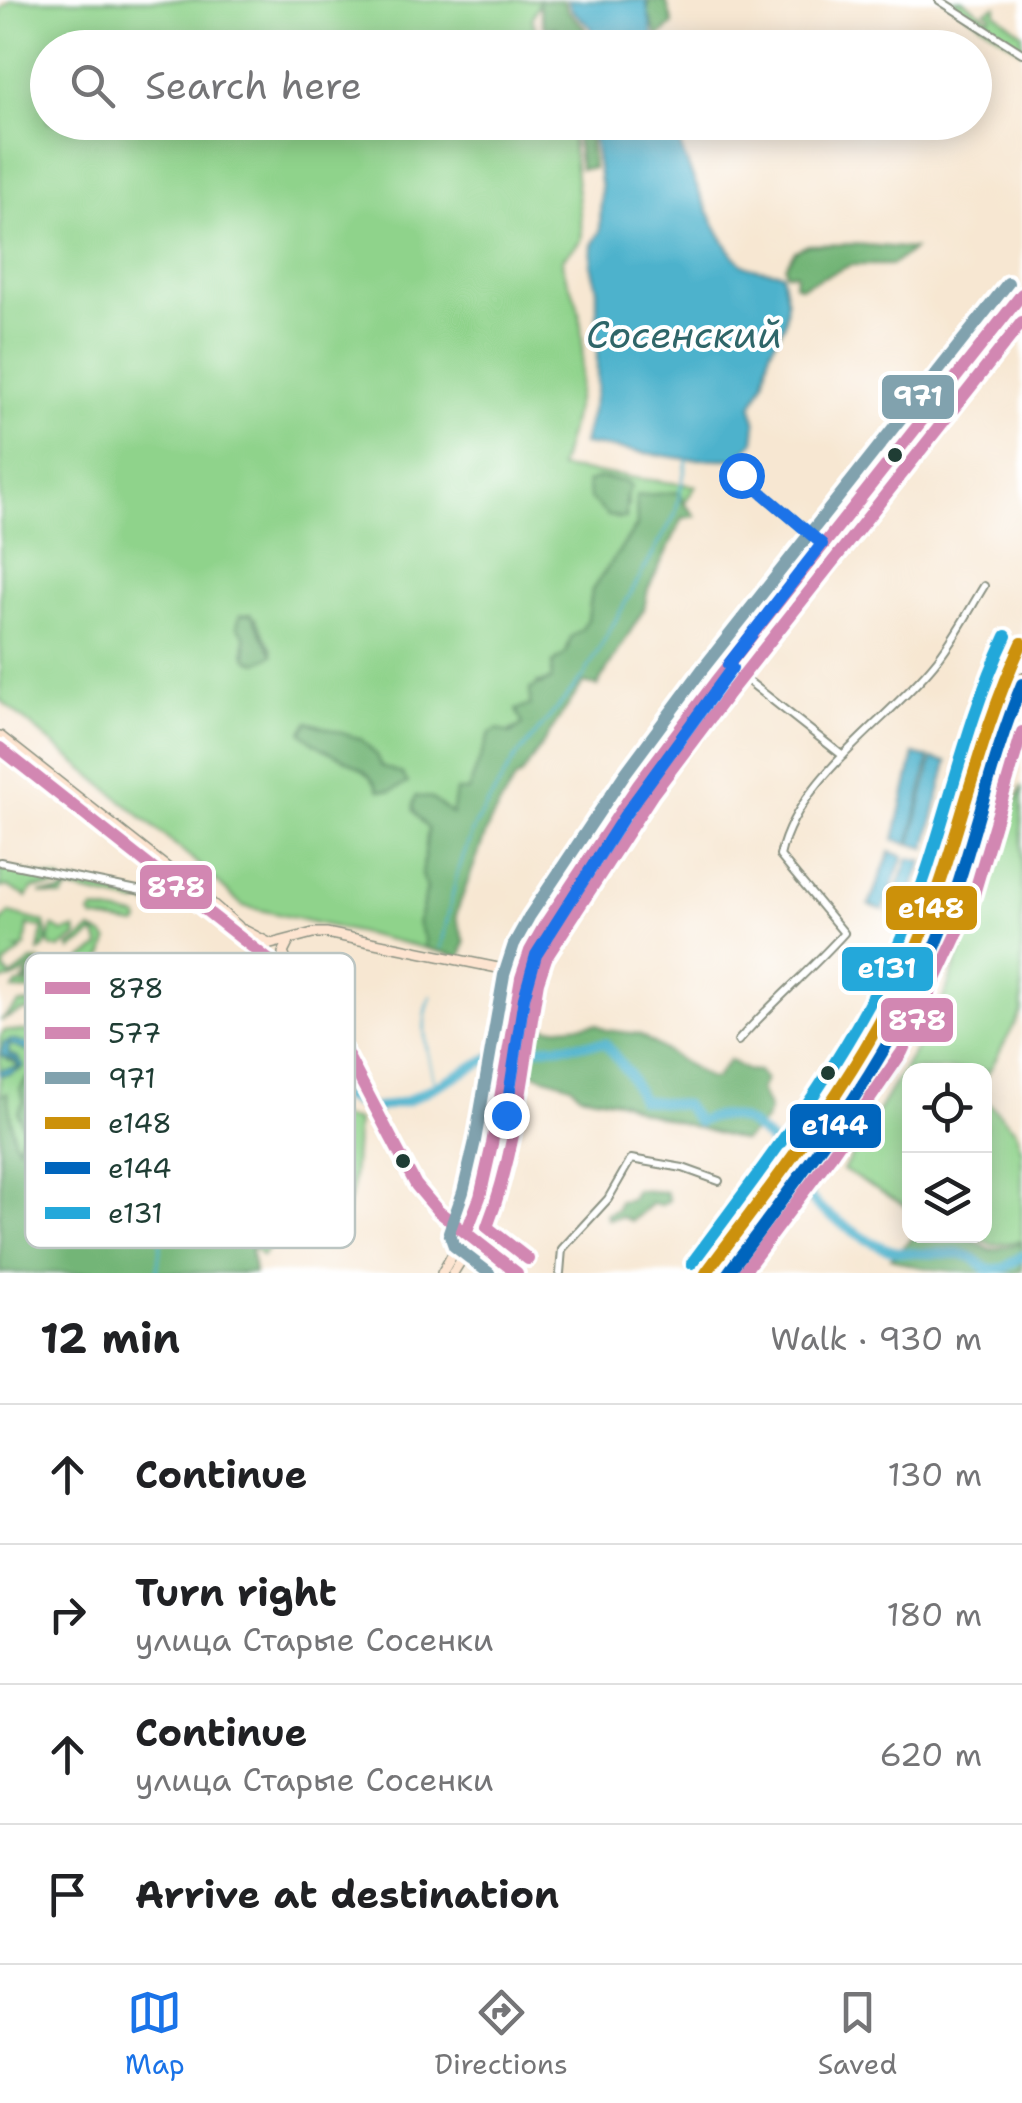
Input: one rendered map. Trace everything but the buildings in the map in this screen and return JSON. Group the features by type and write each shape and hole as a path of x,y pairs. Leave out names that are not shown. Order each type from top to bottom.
{"highway":[{"path":"706,1273 858,1060 919,943 939,890 978,748 1022,644"},
{"path":"725,1273 872,1070 934,948 962,876 994,751 1022,680"}],"main road":[{"path":"498,968 518,964 530,951 611,824 822,544 1022,294"},
{"path":"453,1273 498,1165 515,1033 541,945 625,815 730,667 1022,302"},
{"path":"742,1273 830,1156 908,1038 971,904 1022,732"},
{"path":"0,736 263,942 278,944 326,933 498,968 512,977 517,997"},
{"path":"0,748 259,953"},
{"path":"238,926 254,949"},
{"path":"284,953 291,939"},
{"path":"908,1038 934,948"},
{"path":"515,1033 517,997 530,951"},
{"path":"355,1070 416,1186 438,1211 517,1273"},
{"path":"442,1273 470,1237"}],"street":[{"path":"939,0 986,30"},
{"path":"992,34 1022,53"},
{"path":"741,475 822,544"},
{"path":"738,1041 776,998 810,971 844,933 780,856 782,844 804,805 843,756 933,665 984,586"},
{"path":"730,667 843,756"},
{"path":"0,862 152,893"},
{"path":"560,1273 562,1248 608,1199 631,1158 683,1168 718,1181"}],"green space":[{"path":"11,0 540,0 532,17 535,30 30,30 30,140 572,140 582,232 581,241 562,259 581,324 582,366 559,468 696,486 684,503 680,492 636,496 637,525 592,590 588,619 571,637 566,653 553,663 551,680 537,683 524,721 512,731 490,733 468,791 452,816 414,811 428,829 422,875 427,888 418,923 425,948 243,906 190,857 0,700 0,10","holes":["599,478 627,482 628,506 620,519 603,510 588,482","255,618 272,650 252,662 244,654 245,636 237,626","308,723 360,741 381,766 402,774 379,790 374,779"]},
{"path":"538,0 563,0 585,28 556,30 544,27"},
{"path":"649,0 666,0 673,24 667,30 655,30 648,13"},
{"path":"946,0 963,0 988,18 991,15 986,11 996,6 996,13 1022,33 1022,51"},
{"path":"576,140 590,140 593,168 580,169"},
{"path":"808,245 914,249 892,265 851,265 800,287 795,284 796,273 786,273 785,266 795,251"},
{"path":"599,478 631,486 626,497 626,518 608,516 590,499 587,482"},
{"path":"680,492 696,516 683,518 648,589 644,609 597,686 583,683 490,822 456,916 465,942 461,957 425,948 418,923 427,889 422,875 428,829 414,810 416,796 431,798 452,814 456,791 468,791 490,733 498,729 510,734 523,725 516,710 530,705 530,689 551,680 553,663 566,653 571,637 588,619 592,590 637,526 636,496"},
{"path":"251,614 273,655 258,663 247,659 245,636 237,626 240,615"},
{"path":"308,722 361,739 381,766 402,774 408,783 391,791 379,790 365,772 302,732"},
{"path":"1022,786 1022,1011 992,1066 992,1063 907,1063 945,994"},
{"path":"0,868 62,883 58,887 33,888 27,897 7,886 0,888"},
{"path":"74,882 151,898 149,906 141,901 139,904 68,889 62,897 40,893 60,893"},
{"path":"93,910 138,917 139,922 136,925 93,918"},
{"path":"10,913 43,922 47,939 39,952 43,928 28,925 25,947 16,949 21,951 5,964 11,977 25,966 25,971 5,980 0,980 0,923"},
{"path":"53,926 63,932 75,929 77,936 60,949 51,947 48,942"},
{"path":"91,930 108,941 104,953 91,953 100,947 95,933 71,950 69,947"},
{"path":"20,1003 25,1003 25,1011 0,1021"},
{"path":"529,1022 550,1028 596,1024 606,1030 639,1034 708,1078 715,1079 729,1060 746,1070 758,1071 765,1080 760,1090 769,1110 765,1121 743,1141 640,1111 623,1102 579,1094 571,1085 524,1067 522,1052"},
{"path":"4,1031 25,1031 25,1045 4,1043 7,1059 19,1065 9,1071 0,1070 0,1037"},
{"path":"9,1044 25,1048 25,1248 251,1248 254,1273 0,1273 0,1075 22,1069 17,1057 8,1054"},
{"path":"902,1071 902,1204 843,1170"},
{"path":"25,1081 25,1248 251,1248 254,1273 0,1273 0,1095 7,1093 18,1147 23,1129 18,1112 24,1101 20,1089"},
{"path":"992,1106 1016,1131 1022,1151 1022,1241 991,1245 988,1243 992,1243"},
{"path":"636,1190 666,1192 669,1200 662,1205 651,1204 632,1221 621,1217 608,1219 606,1214 616,1210 619,1201 631,1199"},
{"path":"907,1243 978,1243 990,1250 1022,1243 1022,1270 1015,1273 951,1271 918,1267 891,1258"}],"water":[{"path":"567,0 646,0 652,30 591,30"},
{"name":"Сосенский","path":"594,140 679,140 702,198 734,255 747,266 782,273 787,300 785,323 770,351 764,382 752,406 754,442 737,459 687,459 583,444 597,387 597,289 591,265 592,245 600,231 601,188"},
{"path":"914,754 929,758 909,844 894,840"},
{"path":"932,759 947,762 926,848 911,844"},
{"path":"890,852 904,856 883,910 869,905"},
{"path":"909,858 923,861 901,918 888,912"},
{"path":"12,1040 25,1044 25,1051 9,1044 8,1054 24,1066 0,1075 0,1070 19,1067 16,1061 1,1055 4,1043"}],"waterway":[{"path":"441,948 457,874 474,827 514,760 584,676 675,515 687,460"},
{"path":"431,996 425,1030 435,1085"},
{"path":"355,1102 373,1109 407,1101 505,1050 605,1043 629,1074 641,1100 685,1105 698,1122 723,1116 745,1122 783,1155 817,1205 874,1243 901,1252 969,1256 988,1270 1005,1268 1022,1256"},
{"path":"157,1273 160,1248"}],"transit line":[{"name":"971","path":"489,1273 454,1246 449,1232 475,1141 504,975 514,944 624,775 701,671 1008,283"},
{"name":"878","path":"466,1233 480,1197 492,1144 521,978 544,926 638,785 715,682 1022,294"},
{"name":"577","path":"528,1259 487,1227 513,1137 538,982 546,958 652,795 1022,322"},
{"name":"е131","path":"692,1263 806,1106 881,981 917,900 976,710 1006,636"},
{"name":"е148","path":"706,1273 824,1112 900,984 934,902 993,716 1022,643"},
{"name":"е144","path":"728,1273 843,1115 916,990 948,913 1022,684"},
{"name":"878","path":"743,1273 902,1052 971,904 1022,732"},
{"name":"878","path":"0,748 260,953"},
{"name":"878","path":"355,1070 416,1185 438,1211 517,1273"}],"route":[{"path":"506,1115 527,982 541,945 598,854 732,668 728,665 822,544 741,475"}]}
